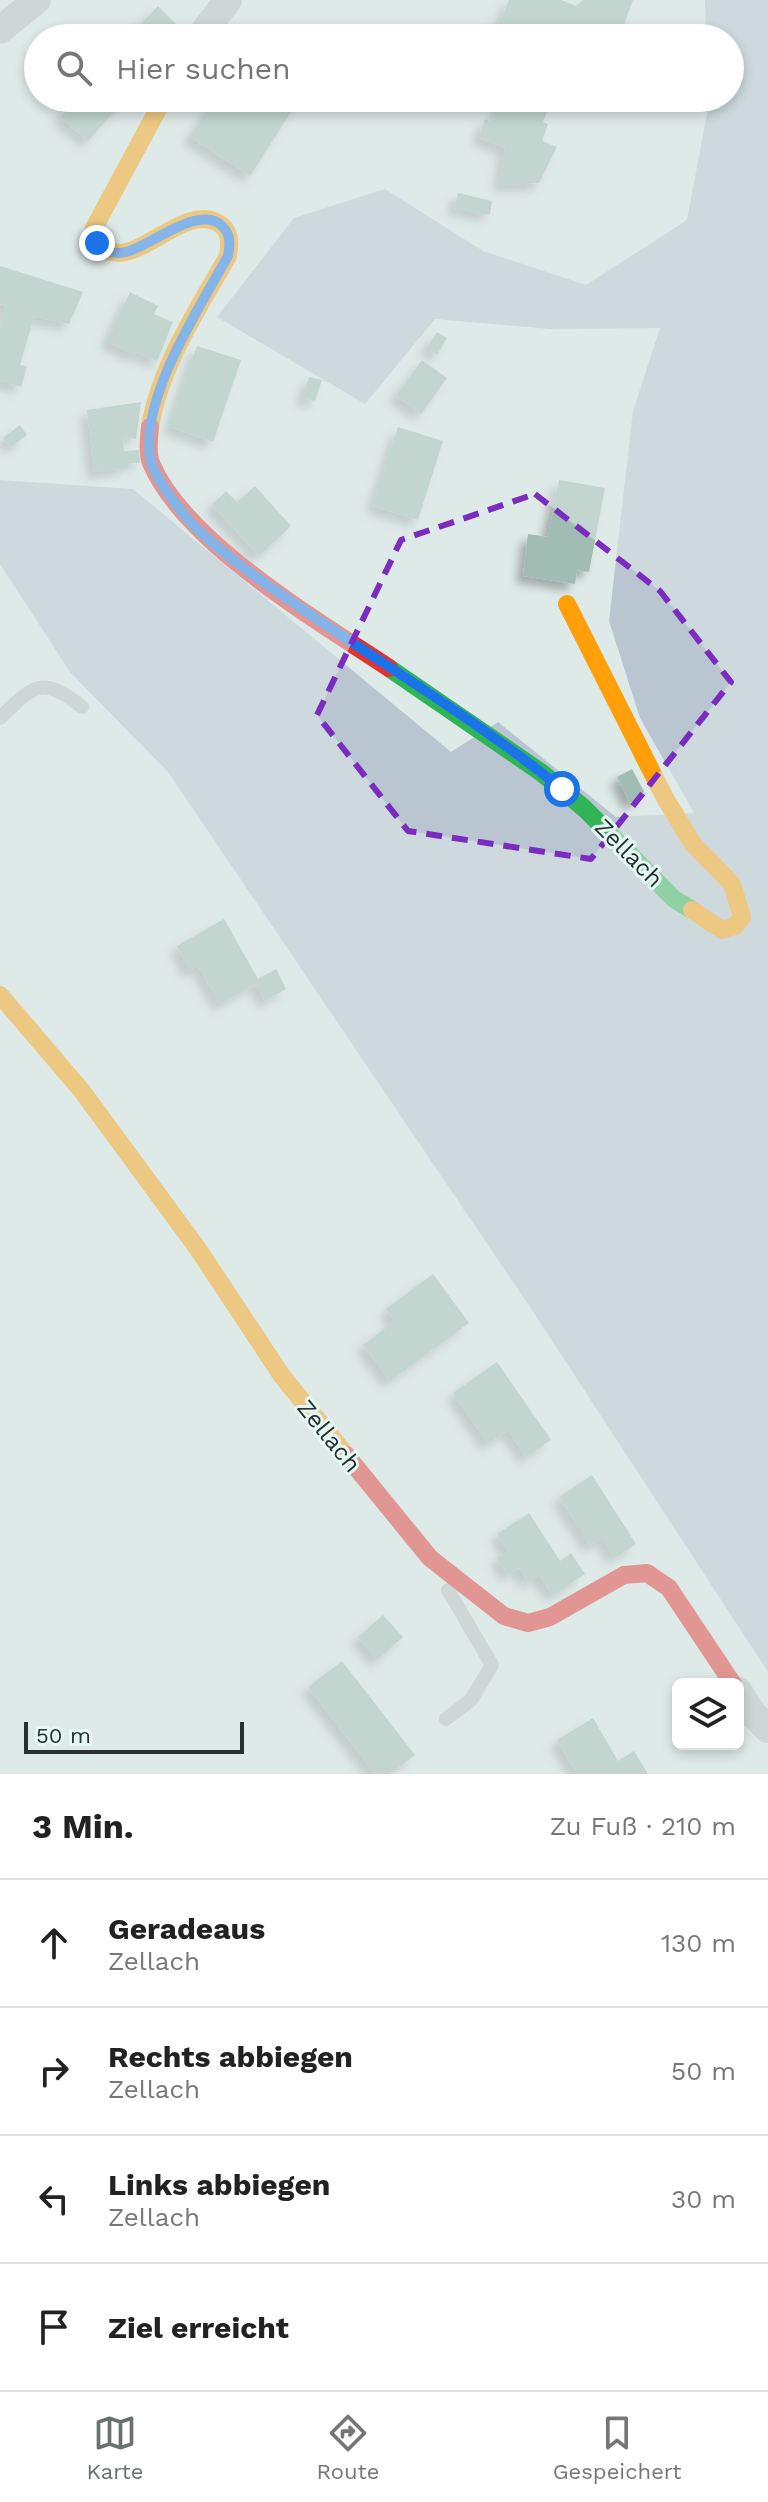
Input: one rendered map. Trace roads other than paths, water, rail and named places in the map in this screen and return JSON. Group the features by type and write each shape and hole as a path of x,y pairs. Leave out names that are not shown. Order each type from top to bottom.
{"street":[{"path":"0,30 37,0"},
{"path":"210,24 228,0"},
{"name":"Zellach","path":"156,112 94,228 97,243 109,252 125,252 204,218 216,220 226,229 230,244 228,256 184,335 154,405 149,436 150,461 170,493 194,526 271,588 552,781 585,809 674,899 722,930 735,926 742,917 732,884 693,844 665,798 567,604"},
{"name":"Zellach","path":"0,995 82,1091 198,1249 282,1376 430,1558 504,1616 528,1623 550,1617 624,1575 647,1573 669,1588 729,1678"},
{"path":"744,1700 768,1729"}],"lane":[{"path":"0,718 34,688 46,686 63,692 82,707"},
{"path":"430,1558 492,1665 471,1700 446,1719"}]}
